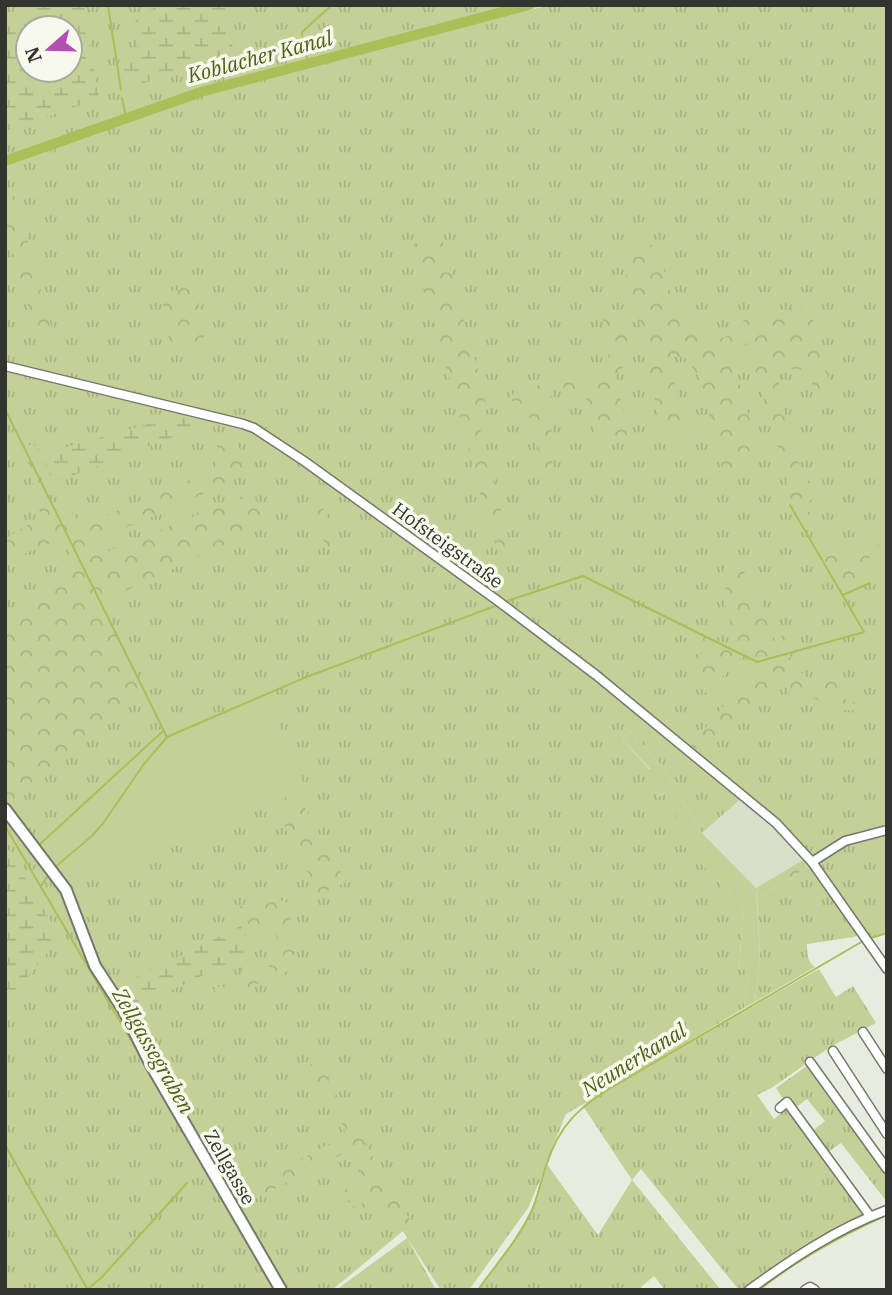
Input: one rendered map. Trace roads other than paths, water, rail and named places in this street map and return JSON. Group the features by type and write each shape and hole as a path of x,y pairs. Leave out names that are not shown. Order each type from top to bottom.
{"main road":[{"name":"Zellgasse","path":"5,809 66,890 95,966 123,1009 145,1054 281,1290"}],"street":[{"name":"Hofsteigstraße","path":"5,366 226,419 254,428 304,461 596,675 776,822 812,862 887,969"},
{"path":"812,862 845,841 887,830"},
{"path":"863,1032 887,1069"},
{"path":"833,1051 887,1134"},
{"path":"810,1062 887,1169"},
{"path":"780,1108 787,1102 870,1216"},
{"path":"749,1290 801,1252 887,1210"},
{"path":"805,1290 810,1287 815,1290"}],"waterway":[{"path":"108,5 121,90"},
{"path":"302,36 302,32 332,5"},
{"name":"Koblacher Kanal","path":"5,161 201,92 529,5"},
{"path":"303,41 308,63"},
{"path":"122,98 126,117"},
{"path":"196,408 238,419"},
{"path":"5,409 167,737"},
{"path":"260,427 275,437"},
{"path":"507,601 583,576 757,662 864,632 790,505"},
{"path":"843,595 870,583"},
{"path":"54,868 93,835 167,737 304,678 495,606"},
{"path":"38,846 163,731"},
{"name":"Zellgassegraben","path":"5,826 141,1057"},
{"path":"41,886 49,874"},
{"name":"Neunerkanal","path":"871,938 887,933"},
{"name":"Neunerkanal","path":"478,1290 528,1219 557,1139 580,1110 614,1086 863,941"},
{"path":"5,1145 88,1290"},
{"path":"88,1289 187,1183"},
{"path":"759,1290 821,1248 887,1215"}]}
